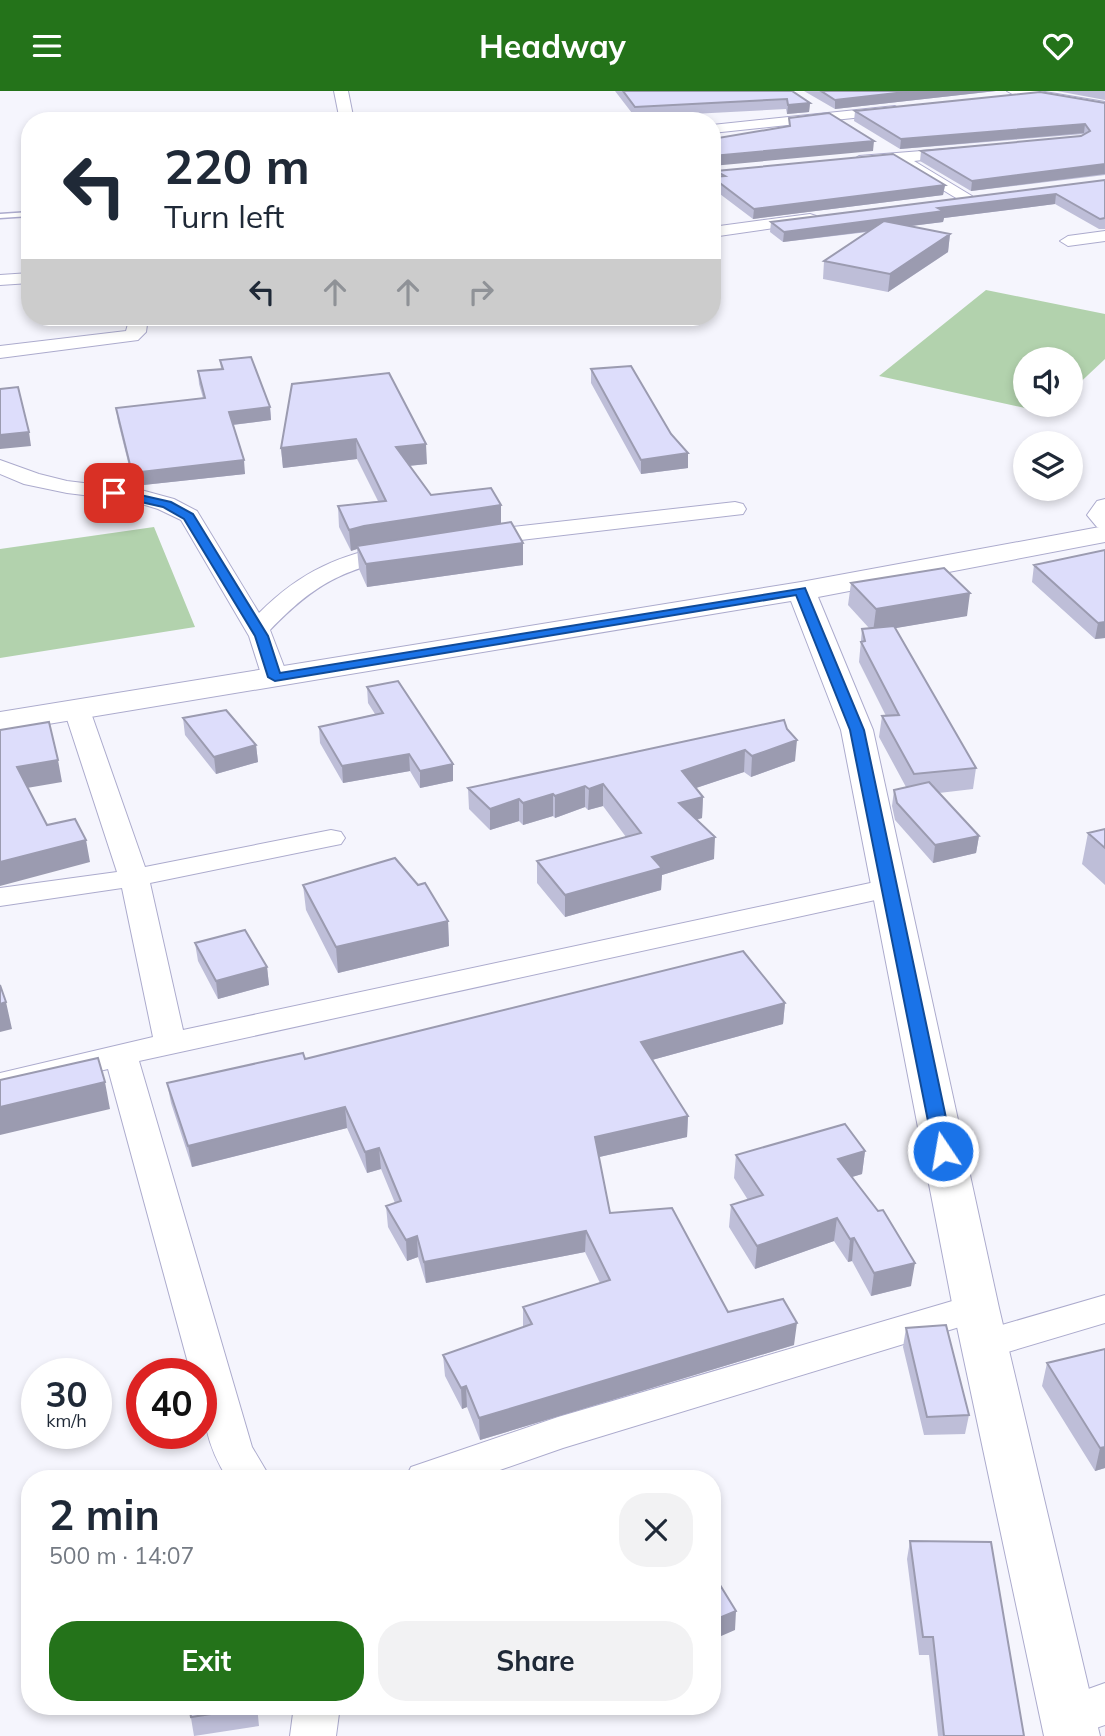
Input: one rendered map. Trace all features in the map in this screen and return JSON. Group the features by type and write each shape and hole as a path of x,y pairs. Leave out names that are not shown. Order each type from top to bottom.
{"street":[{"path":"341,91 345,112"},
{"path":"1008,95 1042,96 1105,106"},
{"path":"808,102 853,129"},
{"path":"721,128 911,109"},
{"path":"873,141 972,199 939,203"},
{"path":"846,162 969,151"},
{"path":"721,231 832,216"},
{"path":"1068,241 1105,236"},
{"path":"0,280 21,279"},
{"path":"0,352 119,339 136,333 137,326"},
{"path":"0,465 32,479 67,487 133,495 166,504 189,516 257,629 275,677"},
{"path":"1105,506 1098,515 1105,522"},
{"path":"451,541 735,509"},
{"path":"0,723 801,591 1105,534"},
{"path":"257,629 292,593 330,568 366,556 414,547"},
{"path":"801,591 857,730 980,1326 1082,1719"},
{"path":"77,709 134,878 170,1043"},
{"path":"0,897 134,878 331,838"},
{"path":"0,1084 170,1043 889,888"},
{"path":"121,1055 233,1453 245,1470"},
{"path":"451,1470 558,1433 980,1326 1105,1309"},
{"path":"313,1736 316,1715"}],"lane":[{"path":"0,216 21,215"}],"green space":[{"path":"986,290 1105,314 1105,359 1083,380 1083,347 1013,347 1013,405 879,376"},
{"path":"154,527 195,627 0,658 0,549"}],"building":[{"path":"623,91 792,91 810,103 788,105 787,99 635,107"},
{"path":"821,91 914,91 835,100"},
{"path":"1040,92 1105,103 1105,164 972,181 921,151 1081,136 1090,131 1085,124 901,139 855,111"},
{"path":"829,113 874,141 721,155 721,138 790,126 789,118"},
{"path":"893,154 945,185 754,209 721,184 721,176 725,176 721,171"},
{"path":"1105,180 1105,218 1100,219 1056,194 938,208 944,211 784,232 771,222"},
{"path":"884,221 950,234 890,274 824,261"},
{"path":"251,357 270,407 229,412 244,460 132,473 116,408 205,398 198,371 223,369 220,360"},
{"path":"631,366 671,434 688,453 641,460 591,369"},
{"path":"389,373 426,444 396,447 431,495 491,488 501,505 349,530 338,506 386,501 356,439 281,448 292,384"},
{"path":"18,387 29,432 0,435 0,389"},
{"path":"511,522 523,543 366,564 357,546"},
{"path":"1105,550 1105,622 1098,623 1034,565"},
{"path":"944,568 970,593 876,609 851,583"},
{"path":"894,626 976,768 914,774 882,716 899,715 861,642 865,641 862,629"},
{"path":"398,681 453,764 420,771 409,754 342,766 319,727 383,713 367,687"},
{"path":"226,710 256,745 214,757 183,718"},
{"path":"784,720 787,729 797,740 752,756 745,750 682,771 703,797 679,803 715,837 652,857 662,868 565,895 537,861 641,833 603,784 589,789 585,786 523,803 519,799 490,809 468,788"},
{"path":"49,722 58,760 17,767 47,825 75,819 86,840 0,862 0,730"},
{"path":"929,782 979,836 935,845 897,803 894,790"},
{"path":"1105,829 1105,848 1088,833"},
{"path":"395,858 418,885 425,883 448,921 336,947 303,885"},
{"path":"245,930 267,967 216,981 195,943"},
{"path":"743,951 785,1003 641,1042 688,1116 595,1137 610,1213 672,1208 728,1312 783,1299 797,1323 479,1418 466,1386 461,1388 443,1355 532,1324 523,1307 610,1280 586,1231 424,1262 417,1236 406,1240 386,1206 401,1201 379,1148 365,1152 345,1107 188,1146 167,1083 303,1053 305,1059"},
{"path":"0,985 6,1002 0,1004"},
{"path":"98,1058 105,1082 0,1107 0,1080"},
{"path":"845,1124 865,1151 838,1159 878,1211 883,1210 915,1263 874,1273 854,1238 850,1239 837,1218 757,1246 731,1205 763,1195 736,1155"},
{"path":"946,1325 969,1415 927,1417 906,1328"},
{"path":"1105,1349 1105,1447 1100,1448 1047,1363"},
{"path":"910,1541 991,1542 1024,1736 944,1736 933,1637 923,1637"},
{"path":"721,1587 736,1611 721,1617"}],"route":[{"path":"114,493 166,504 189,516 261,636 275,677 801,591 857,730 943,1151"}]}
